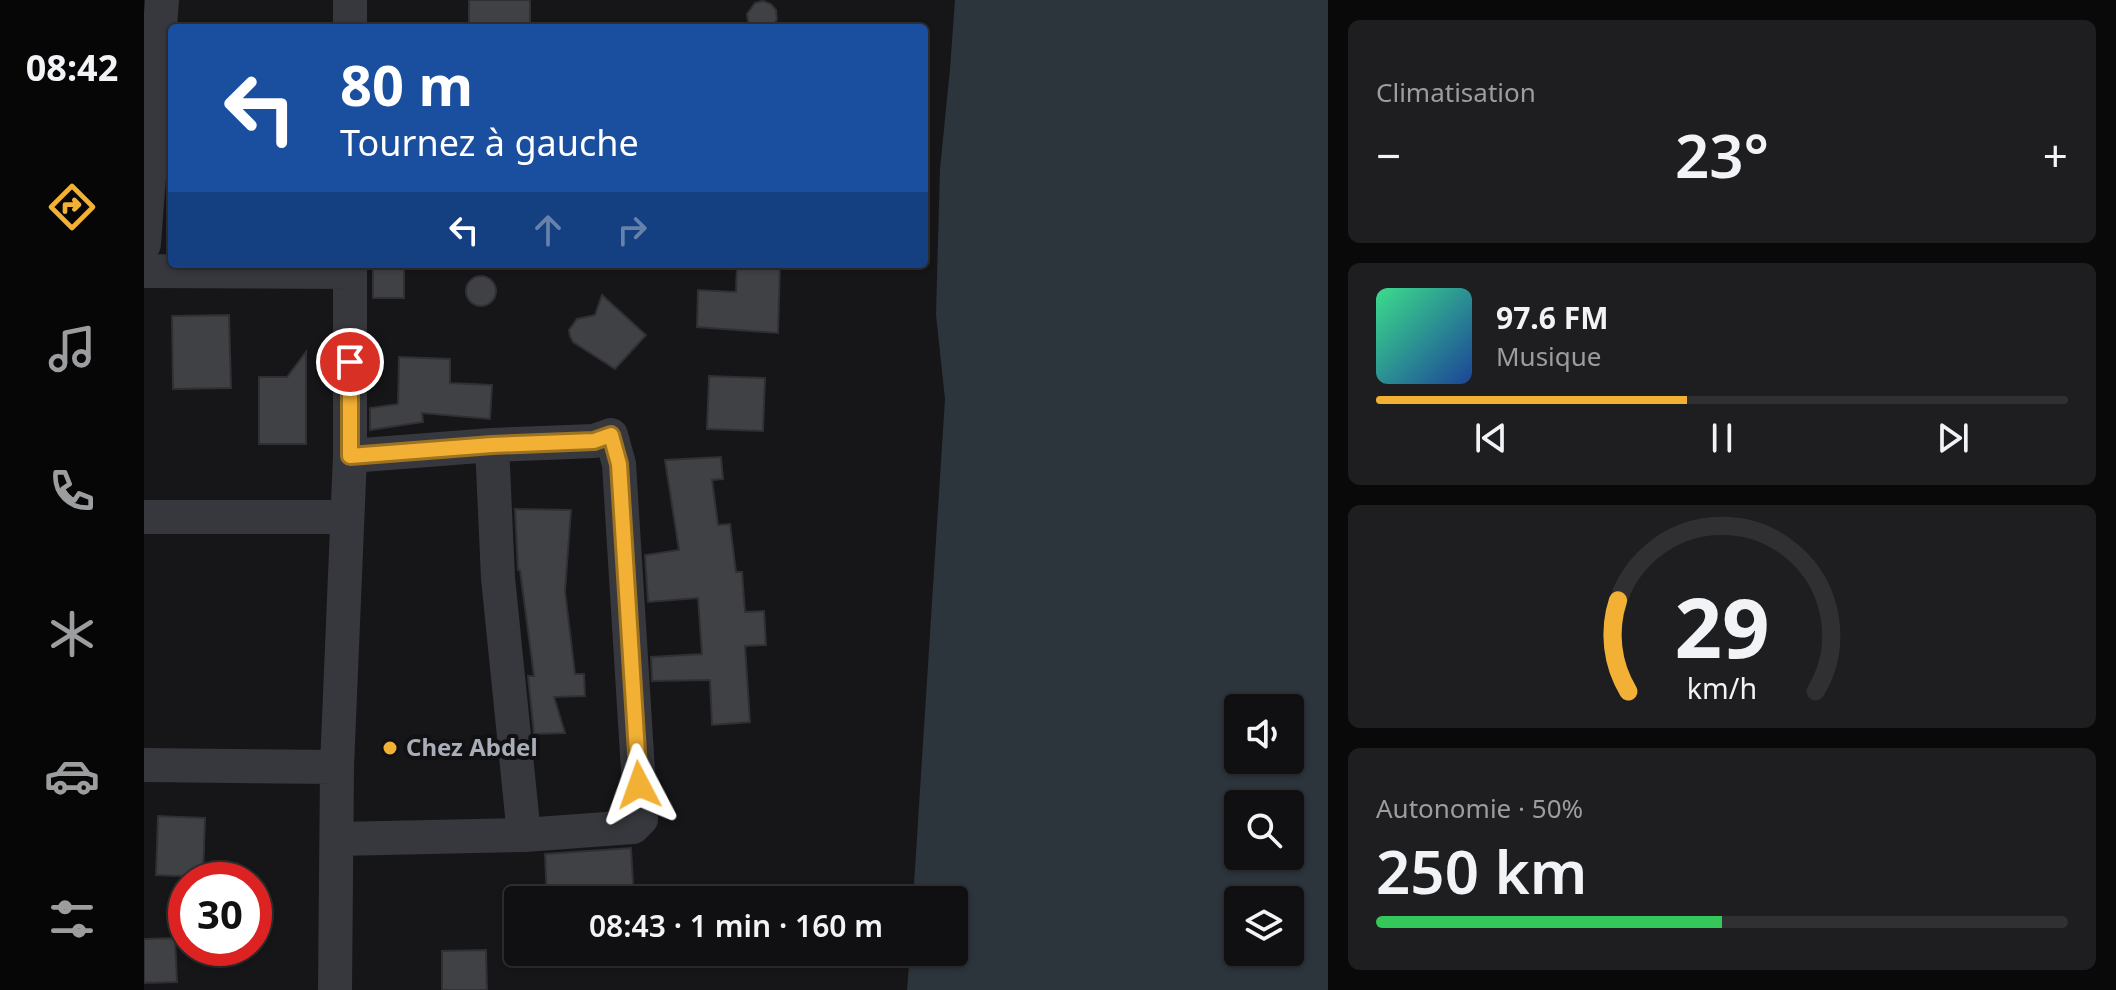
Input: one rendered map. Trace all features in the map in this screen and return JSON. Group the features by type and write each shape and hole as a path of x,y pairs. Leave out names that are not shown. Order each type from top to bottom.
{"street":[{"path":"350,0 350,24"},
{"path":"144,244 160,23"},
{"path":"144,271 350,268 350,456 337,767 335,990"},
{"path":"337,839 524,835 633,827 641,819 619,464 611,435 594,441 350,456"},
{"path":"492,445 498,578 524,835"},
{"path":"144,517 346,517"},
{"path":"144,765 337,767"}],"shaded area":[{"path":"955,0 1328,0 1328,990 907,990 909,966 968,966 968,886 914,886 945,399 936,315 940,169"}],"building":[{"path":"469,0 530,0 530,24 469,24"},
{"path":"763,1 771,4 776,10 775,24 750,24 747,14 755,3"},
{"path":"373,268 404,268 404,298 373,298"},
{"path":"737,268 780,268 778,333 697,327 698,290 736,292"},
{"path":"481,276 492,280 496,291 492,302 481,306 470,302 466,291 470,280"},
{"path":"602,295 646,335 615,369 573,342 570,336 569,330 577,319 595,315"},
{"path":"229,315 231,388 173,389 172,316"},
{"path":"306,352 306,444 259,444 259,377 287,377"},
{"path":"399,357 450,359 450,383 492,385 490,419 422,413 423,422 370,430 370,408 398,404"},
{"path":"709,376 765,378 763,431 707,429"},
{"path":"721,457 723,479 712,480 718,525 730,524 736,572 742,572 745,612 764,611 766,645 745,646 750,722 712,725 710,680 652,681 651,657 702,654 698,598 648,602 645,555 679,550 665,460"},
{"path":"515,509 571,510 565,591 575,674 584,674 585,696 554,697 565,733 534,734 528,676 534,676 518,570"},
{"path":"158,816 205,818 204,862 168,862 168,876 156,875"},
{"path":"631,848 633,886 546,886 545,854"},
{"path":"168,938 168,966 176,966 177,982 144,983 144,939"},
{"path":"486,950 487,990 442,990 442,951"}],"place":[{"name":"Chez Abdel","path":"390,748"}],"route":[{"path":"350,362 350,456 594,441 611,435 619,464 639,785"}]}
